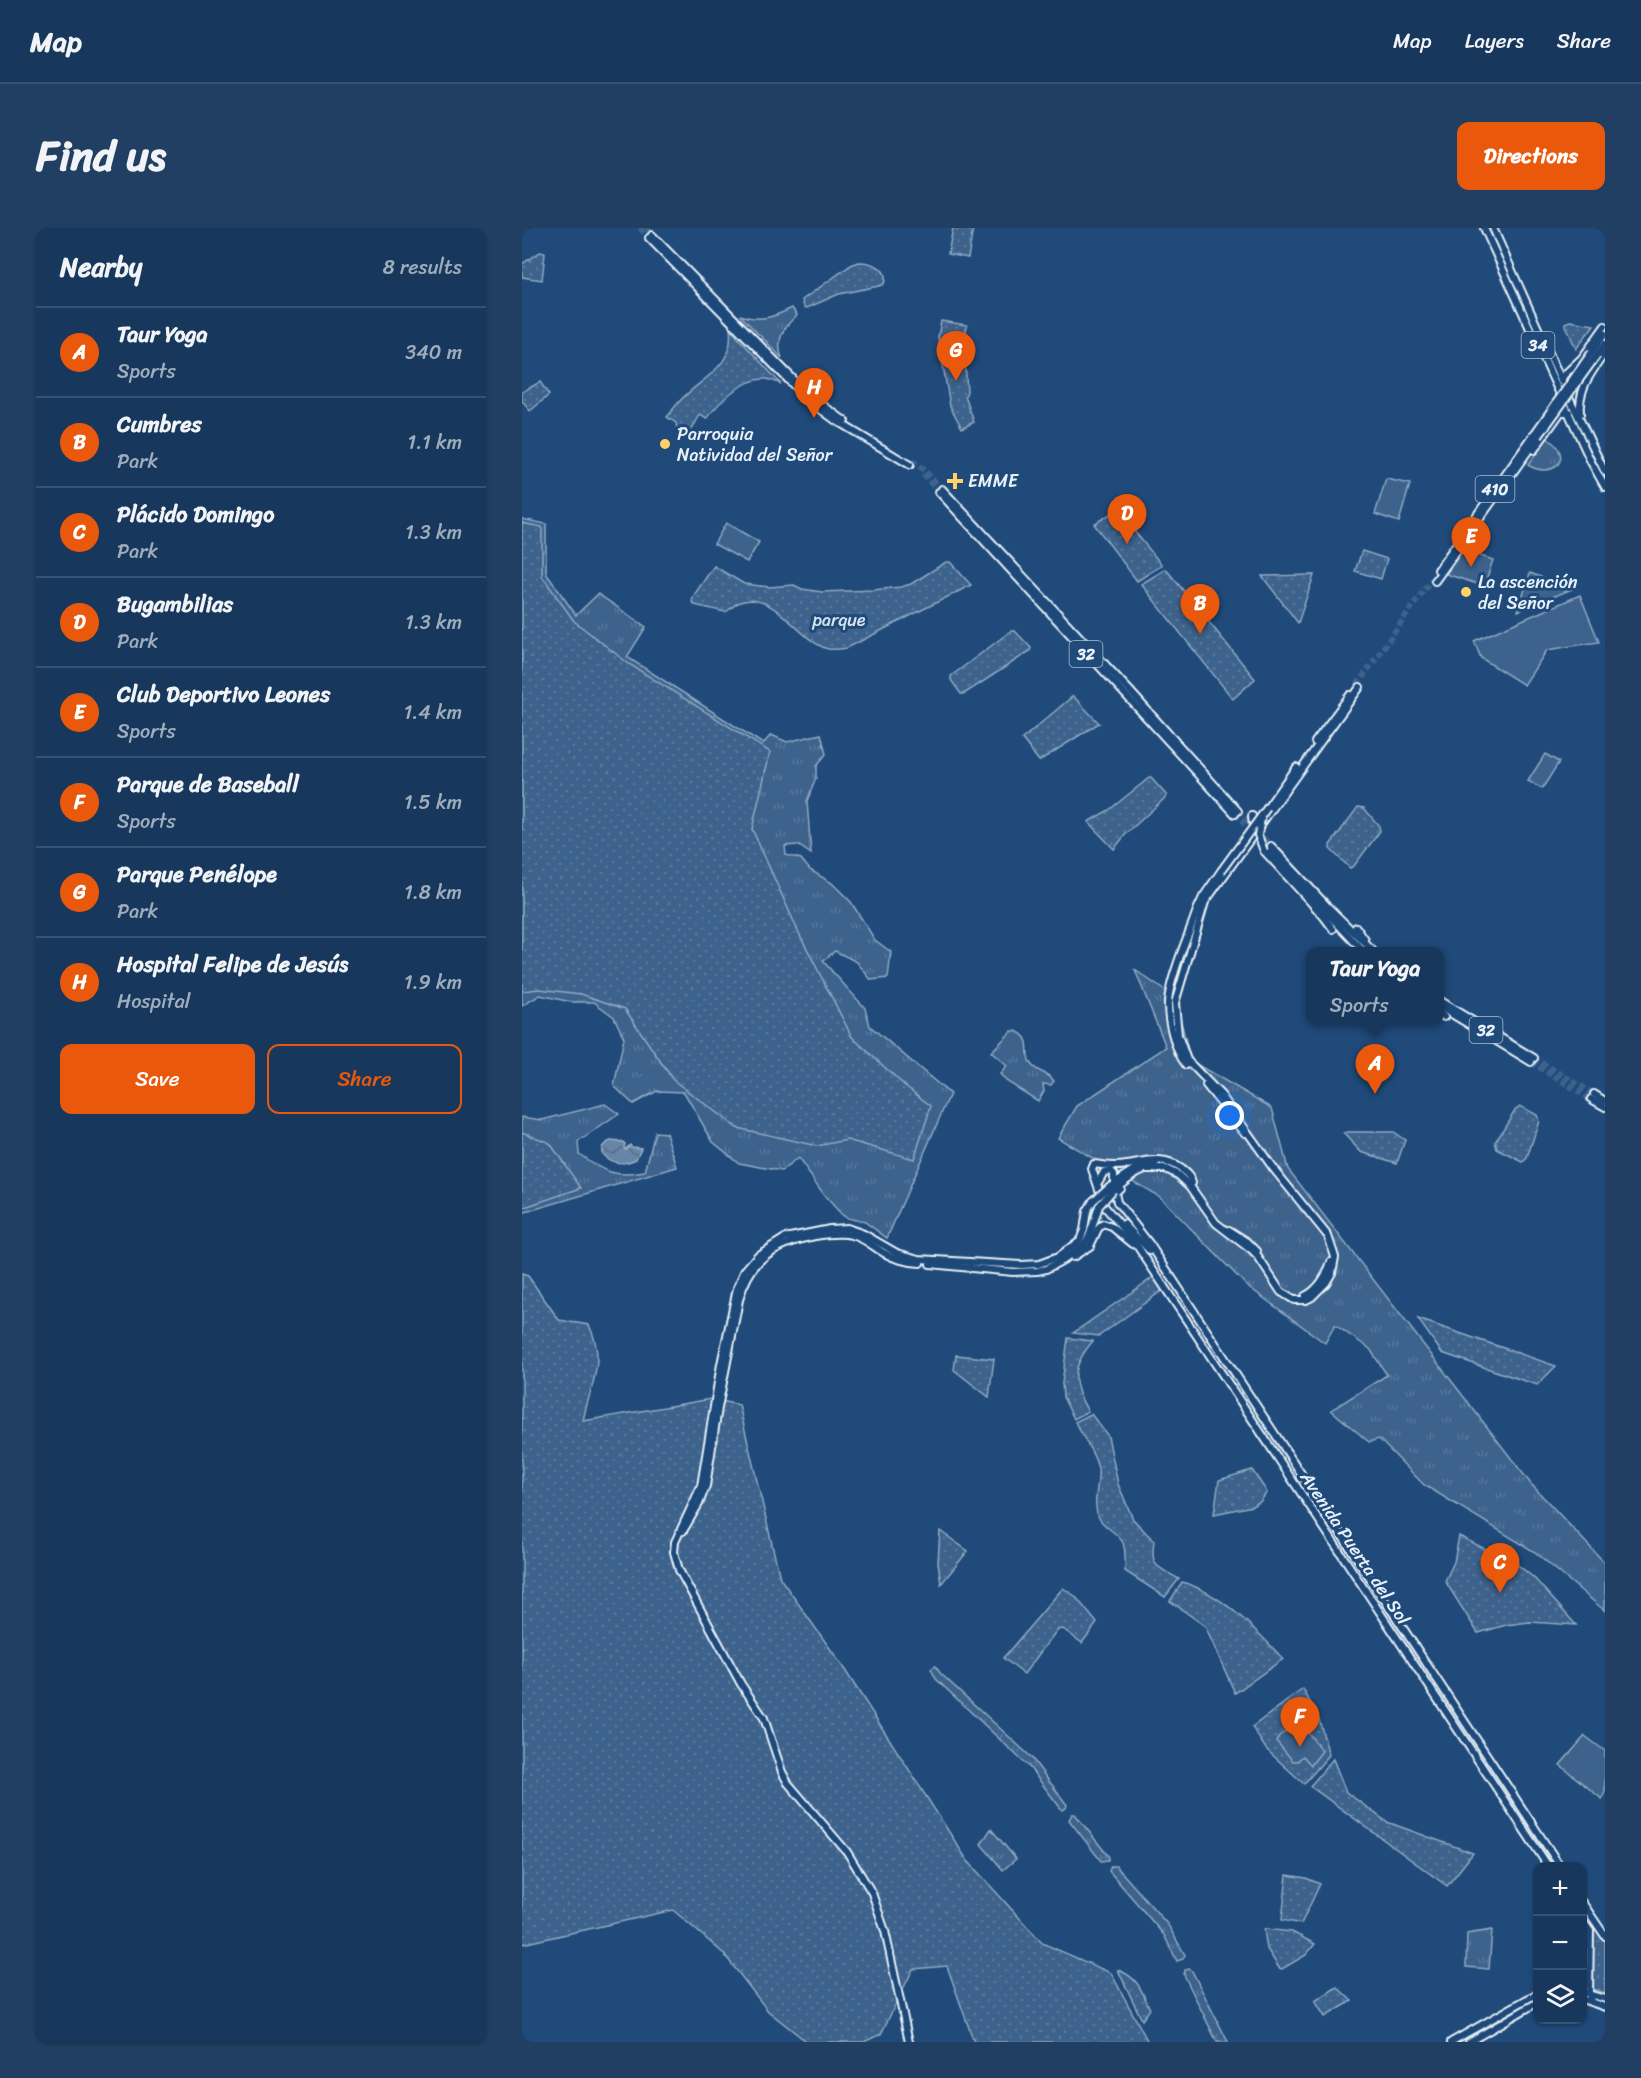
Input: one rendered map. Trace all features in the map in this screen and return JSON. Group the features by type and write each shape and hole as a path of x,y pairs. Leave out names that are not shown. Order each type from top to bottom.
{"main road":[{"name":"34","path":"1484,228 1604,484"},
{"name":"34","path":"1493,228 1605,472"},
{"path":"651,236 729,312 815,401 911,463 819,410 729,320 651,236"},
{"path":"710,305 729,320"},
{"path":"729,312 749,327"},
{"path":"1513,468 1517,452 1552,404 1564,375 1605,326"},
{"name":"410","path":"1433,580 1594,354 1605,334"},
{"name":"410","path":"1594,354 1605,344"},
{"path":"1581,419 1580,403 1583,385 1605,353"},
{"path":"1553,361 1562,366 1574,365"},
{"path":"1574,365 1568,382 1573,386 1583,385"},
{"path":"805,384 815,401"},
{"path":"792,385 810,408"},
{"path":"1552,404 1565,403 1573,409 1592,445"},
{"path":"1513,468 1528,459 1561,412 1569,412"},
{"path":"1546,413 1556,420"},
{"name":"32","path":"941,491 1019,572 1170,735 1237,812 1087,655 941,491"},
{"path":"1008,552 1019,572"},
{"path":"1062,619 1076,626"},
{"path":"1055,627 1070,634"},
{"path":"1087,655 1099,675"},
{"path":"1128,683 1130,691"},
{"path":"910,2042 885,1931 872,1893 847,1852 788,1783 764,1718 741,1684 683,1579 676,1561 675,1542 678,1533 701,1486 734,1297 750,1262 766,1248 795,1236 830,1229 847,1228 864,1234 888,1249 920,1259 1039,1264 1058,1257 1080,1240 1087,1211 1093,1201 1137,1167 1151,1164 1174,1168 1192,1184 1219,1221 1255,1248 1283,1289 1300,1296 1310,1293 1330,1264 1330,1251 1325,1238 1218,1098 1182,1060 1177,1050 1169,993 1203,897 1321,730 1359,686 1267,818 1220,880"},
{"path":"1331,720 1336,708"},
{"path":"1170,735 1185,744"},
{"path":"1267,808 1258,830 1259,842 1328,907 1364,947"},
{"path":"1259,813 1262,820 1267,818"},
{"path":"1251,838 1252,816"},
{"path":"1268,849 1333,929"},
{"path":"1230,852 1233,858 1238,856"},
{"path":"1112,1186 1138,1172 1158,1168 1183,1178 1216,1223 1258,1257 1276,1286 1286,1296 1306,1300 1319,1292 1332,1273 1335,1257 1328,1236 1273,1168 1221,1095 1187,1060 1180,1047 1172,1014 1176,996 1203,906 1228,867 1225,859"},
{"path":"1356,927 1365,947"},
{"name":"32","path":"1444,1000 1532,1060 1444,1009"},
{"path":"1605,1101 1592,1096 1605,1107"},
{"path":"1192,1184 1190,1178 1180,1168 1164,1161 1147,1160 1121,1166 1094,1164 1092,1172 1105,1207 1155,1273 1160,1275 1183,1309 1192,1310"},
{"path":"1098,1165 1099,1180 1110,1210 1155,1253"},
{"path":"1064,1260 1087,1240 1099,1206 1112,1186 1114,1174 1109,1171 1102,1174 1099,1180"},
{"path":"1138,1172 1117,1191 1115,1196 1117,1202 1155,1253"},
{"path":"910,2042 890,1936 866,1874 848,1847 791,1782 781,1761 770,1723 693,1588 679,1558 681,1536 706,1486 741,1290 751,1270 769,1252 779,1246 822,1235 844,1234 861,1239 894,1258 913,1262 1026,1272 1046,1269 1082,1253 1090,1246 1098,1228 1103,1224 1112,1227 1136,1246"},
{"name":"Avenida Puerta del Sol","path":"1155,1253 1557,1862"},
{"path":"1164,1268 1170,1283 1167,1288"},
{"name":"Avenida Puerta del Sol","path":"1183,1309 1209,1355 1545,1862"},
{"path":"1190,1325 1199,1329 1202,1324"},
{"path":"1206,1332 1204,1338 1209,1355"},
{"path":"1318,1518 1331,1531 1334,1530 1334,1524"},
{"path":"1338,1549 1338,1545 1342,1544 1356,1558"},
{"path":"1417,1669 1422,1666 1426,1668 1437,1686 1442,1688"},
{"path":"1456,1727 1464,1736 1469,1730"},
{"path":"1465,1742 1469,1737 1469,1730"},
{"path":"1488,1776 1497,1783 1500,1781 1500,1775"},
{"path":"1516,1820 1515,1813 1518,1811 1526,1816"},
{"path":"1587,1909 1605,1935"},
{"path":"1590,1930 1598,1925"},
{"path":"1587,1926 1590,1930 1587,1977"},
{"path":"1587,1993 1605,1999"},
{"path":"1587,1995 1591,2002"},
{"path":"1451,2042 1533,1996"},
{"path":"1587,2001 1605,2007"},
{"path":"1468,2042 1533,2005"}],"green space":[{"path":"953,228 973,228 968,258 948,254"},
{"path":"540,252 545,253 542,280 522,277 522,264"},
{"path":"859,262 869,263 882,270 885,278 884,284 839,294 807,308 804,307 802,300 851,265"},
{"path":"792,308 797,315 788,324 780,339 782,358 740,315 767,318"},
{"path":"941,321 967,325 964,341 967,392 965,396 974,422 962,428 950,406 938,337"},
{"path":"1570,321 1594,325 1576,349 1565,323"},
{"path":"730,329 781,384 767,379 758,379 741,386 725,398 707,419 700,415 688,436 677,429 676,423 667,417 688,393 722,363 730,342"},
{"path":"540,382 549,395 530,411 522,401 522,392"},
{"path":"1547,438 1560,453 1558,465 1545,470 1528,465"},
{"path":"1386,479 1410,484 1399,522 1375,514"},
{"path":"1117,510 1162,565 1137,581 1094,524"},
{"path":"522,519 546,524 546,573 576,615 598,594 646,627 627,657 763,744 771,735 787,742 821,734 826,754 816,766 816,778 807,801 811,854 798,845 785,846 786,855 801,859 810,870 832,883 851,902 875,940 891,952 888,978 871,980 857,962 835,951 823,961 865,1008 870,1026 950,1094 887,1238 865,1222 842,1215 825,1196 798,1158 782,1171 739,1163 713,1142 684,1092 657,1091 633,1104 614,1086 624,1038 614,1017 594,1002 571,1002 540,995 522,1006"},
{"path":"522,523 542,527 542,576 574,621 629,664 770,752 752,829 799,933 852,1037 904,1085 931,1106 914,1159 847,1140 817,1146 737,1128 673,1080 625,1009 581,994 539,989 522,991"},
{"path":"726,523 759,542 747,562 714,544"},
{"path":"1463,550 1493,560 1484,586 1446,574"},
{"path":"1362,551 1387,559 1381,579 1355,571"},
{"name":"parque","path":"946,562 950,562 971,585 847,648 828,649 818,644 765,603 753,600 740,602 725,612 695,605 692,602 694,595 714,566 744,584 769,587 794,585 802,589 822,592 901,587 911,584"},
{"path":"1166,569 1255,679 1233,699 1141,584"},
{"path":"1530,573 1572,589 1518,611"},
{"path":"1314,575 1298,623 1262,576"},
{"path":"1580,595 1599,642 1547,650 1524,685 1481,658 1474,641"},
{"path":"1011,631 1015,631 1031,648 1030,651 961,694 951,680 951,676"},
{"path":"1073,696 1099,723 1039,761 1022,739"},
{"path":"1545,754 1559,762 1542,789 1528,781"},
{"path":"1149,778 1167,796 1126,834 1114,849 1088,822 1109,810"},
{"path":"1358,807 1364,808 1379,826 1380,831 1354,866 1350,868 1330,849 1330,845"},
{"path":"1135,970 1175,998 1191,1061 1272,1108 1288,1169 1531,1484 1605,1563 1605,1611 1535,1552 1424,1485 1379,1439 1369,1442 1331,1410 1387,1375 1370,1349 1335,1325 1325,1343 1246,1285 1160,1197 1058,1138 1077,1106 1166,1047"},
{"path":"1012,1031 1022,1034 1025,1038 1029,1060 1033,1067 1054,1081 1051,1085 1043,1084 1044,1091 1038,1101 1006,1081 1000,1074 1007,1066 991,1052"},
{"path":"605,1104 619,1114 578,1142 579,1154 603,1169 617,1174 645,1172 655,1132 666,1133 677,1167 522,1213 522,1117 542,1120"},
{"path":"1520,1106 1537,1115 1539,1121 1527,1158 1523,1162 1497,1149 1495,1142 1515,1110"},
{"path":"522,1132 550,1143 581,1188 522,1208"},
{"path":"1393,1132 1405,1140 1397,1163 1361,1152 1343,1133"},
{"path":"522,1274 528,1276 559,1320 589,1325 597,1351 597,1362 583,1421 711,1399 739,1405 780,1578 841,1664 967,1860 1042,1943 1111,1973 1148,2042 974,2042 947,1966 913,1969 881,2034 864,2042 807,2042 768,2011 724,1954 673,1910 522,1944"},
{"path":"1155,1276 1164,1289 1099,1336 1073,1333"},
{"path":"1418,1319 1556,1366 1537,1385 1442,1353"},
{"path":"1068,1338 1093,1341 1077,1367 1076,1375 1076,1384 1088,1411 1074,1419 1063,1397 1062,1383"},
{"path":"956,1355 994,1359 989,1397 954,1370"},
{"path":"1091,1414 1108,1436 1118,1484 1133,1519 1154,1541 1154,1561 1160,1568 1179,1579 1165,1597 1125,1571 1123,1543 1098,1516 1096,1504 1098,1469 1092,1451 1075,1422"},
{"path":"1252,1470 1267,1492 1260,1502 1252,1506 1214,1514 1219,1480"},
{"path":"940,1531 968,1551 941,1584 938,1562"},
{"path":"1459,1536 1519,1566 1534,1578 1576,1625 1529,1622 1506,1625 1478,1633 1445,1581 1454,1562"},
{"path":"1182,1582 1196,1587 1224,1604 1262,1636 1283,1659 1235,1693 1205,1626 1170,1601"},
{"path":"1063,1588 1075,1596 1097,1623 1082,1643 1063,1629 1057,1630 1024,1674 1003,1658"},
{"path":"935,1666 1031,1757 1067,1805 1066,1808 1062,1810 1030,1768 936,1679 931,1669"},
{"path":"1303,1689 1319,1719 1329,1755 1304,1784 1266,1749 1252,1727"},
{"path":"1295,1725 1310,1735 1322,1751 1311,1765 1303,1756 1293,1761 1276,1741 1279,1736"},
{"path":"1585,1736 1605,1751 1605,1792 1602,1799 1560,1765"},
{"path":"1333,1759 1346,1792 1387,1822 1473,1853 1447,1886 1310,1786"},
{"path":"1072,1814 1075,1814 1109,1857 1108,1860 1101,1861 1069,1820"},
{"path":"991,1829 1016,1859 1003,1870 981,1844"},
{"path":"1111,1866 1116,1866 1168,1925 1185,1955 1183,1959 1177,1961 1164,1935 1109,1871"},
{"path":"1287,1875 1306,1878 1320,1884 1301,1924 1282,1920"},
{"path":"1264,1929 1292,1932 1315,1944 1306,1955 1282,1969 1267,1949"},
{"path":"1596,1929 1605,1938 1605,1993 1592,1989 1594,1931"},
{"path":"1492,1930 1489,1969 1466,1967 1467,1934"},
{"path":"1189,1969 1228,2042 1217,2042 1184,1975 1185,1970"},
{"path":"1118,1970 1135,1981 1144,1996 1150,2009 1142,2020"},
{"path":"1337,1987 1352,2001 1325,2017 1315,2001"}],"water":[{"path":"610,1141 623,1142 626,1149 630,1145 641,1148 636,1159 622,1163 614,1162 602,1154 603,1147"}],"tunnel":[{"path":"640,228 649,238"},
{"path":"646,228 652,235"},
{"path":"912,461 942,489"},
{"path":"923,474 939,492"},
{"path":"1357,685 1432,579"},
{"path":"1238,811 1271,846"},
{"path":"1235,814 1253,833"},
{"path":"1534,1058 1594,1094"},
{"path":"1531,1062 1591,1099"}],"place":[{"name":"Parque Penélope","path":"956,381"},
{"name":"Hospital Felipe de Jesús","path":"814,418"},
{"name":"Parroquia Natividad del Señor","path":"665,444"},
{"name":"EMME","path":"955,481"},
{"name":"Bugambilias","path":"1127,544"},
{"name":"Club Deportivo Leones","path":"1471,567"},
{"name":"La ascención del Señor","path":"1466,592"},
{"name":"Cumbres","path":"1200,634"},
{"name":"Taur Yoga","path":"1375,1094"},
{"name":"Plácido Domingo","path":"1500,1593"},
{"name":"Parque de Baseball","path":"1300,1747"}]}
